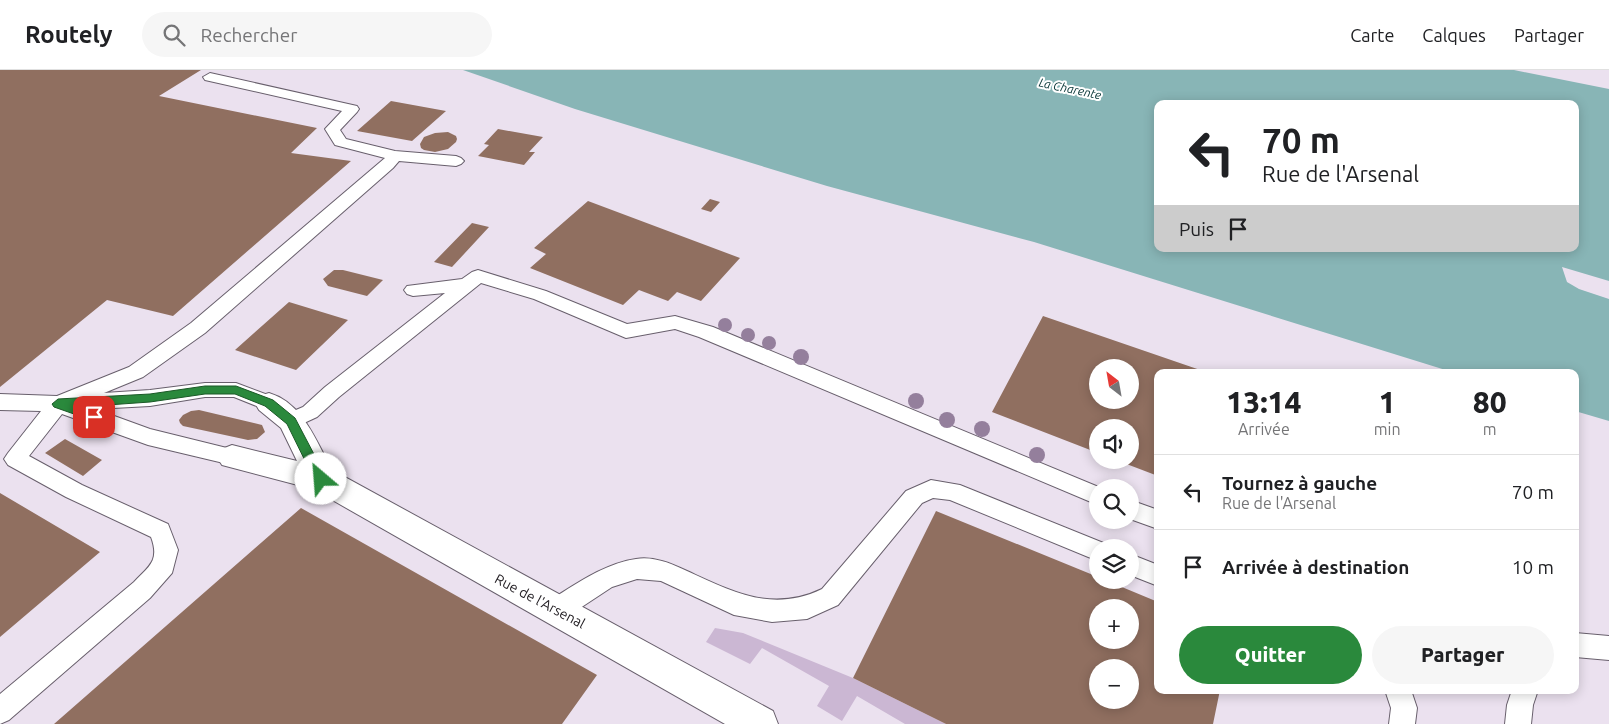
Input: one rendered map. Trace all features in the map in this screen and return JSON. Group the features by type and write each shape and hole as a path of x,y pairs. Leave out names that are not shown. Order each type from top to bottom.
{"street":[{"name":"Rue de l'Arsenal","path":"269,403 291,421 321,479"},
{"name":"Rue de l'Arsenal","path":"232,457 321,479 760,724"}],"lane":[{"path":"210,77 352,109 332,129 340,142 395,156 456,161"},
{"path":"0,711 142,590 164,566 167,550 160,531 74,491 15,459 58,404 136,372 198,328 395,156"},
{"path":"291,421 310,412 332,392 478,276 540,295 626,331 675,322 745,348 1089,492"},
{"path":"413,290 465,285"},
{"name":"Rue de l'Arsenal","path":"0,402 58,404 150,398 205,390 236,390 269,403"},
{"name":"Rue de l'Arsenal","path":"58,404 148,436 232,457"},
{"path":"556,610 605,579 636,569 663,571 734,604 772,611 808,608 830,597 914,496 931,489 952,491 1089,547"},
{"path":"1139,513 1154,518"},
{"path":"1139,568 1154,574"},
{"path":"1579,645 1609,648"},
{"path":"1399,694 1404,708 1402,724"},
{"path":"1518,724 1520,705 1524,694"}],"shaded area":[{"path":"715,628 743,633 853,678 946,724 905,724 857,696 842,721 817,706 829,686 762,648 750,664 706,642"}],"water":[{"name":"La Charente","path":"463,70 1514,70 1609,89 1609,281 1562,267 1567,282 1579,289 1609,299 1609,421 1579,412 1579,369 1442,369 1034,242 827,186 575,109"}],"building":[{"path":"0,70 201,70 159,96 317,128 291,153 351,161 173,316 107,300 0,387"},
{"path":"391,101 446,111 412,141 357,131"},
{"path":"498,129 543,137 529,152 535,152 524,165 478,156 489,145 484,144"},
{"path":"448,132 456,136 457,139 448,149 435,152 421,148 420,144 424,137 435,133"},
{"path":"710,199 720,202 711,212 701,209"},
{"path":"588,201 740,258 701,301 677,292 668,301 639,290 623,305 530,268 546,254 534,248"},
{"path":"472,223 489,227 452,267 434,262"},
{"path":"334,270 343,270 383,280 367,296 328,286 323,279"},
{"path":"289,302 348,320 296,370 235,350"},
{"path":"1043,316 1197,369 1154,369 1154,474 1139,469 1139,419 1089,419 1089,450 992,412"},
{"path":"199,410 262,425 265,432 257,439 248,440 183,426 180,423 179,420 183,415"},
{"path":"65,439 102,460 83,476 45,453"},
{"path":"0,493 100,552 0,637"},
{"path":"301,508 597,675 562,724 54,724"},
{"path":"936,511 1089,573 1089,589 1127,589 1154,600 1154,694 1219,694 1213,724 946,724 853,678"}],"route":[{"path":"94,417 58,404 150,398 205,390 236,390 269,403 291,421 321,479"}]}
